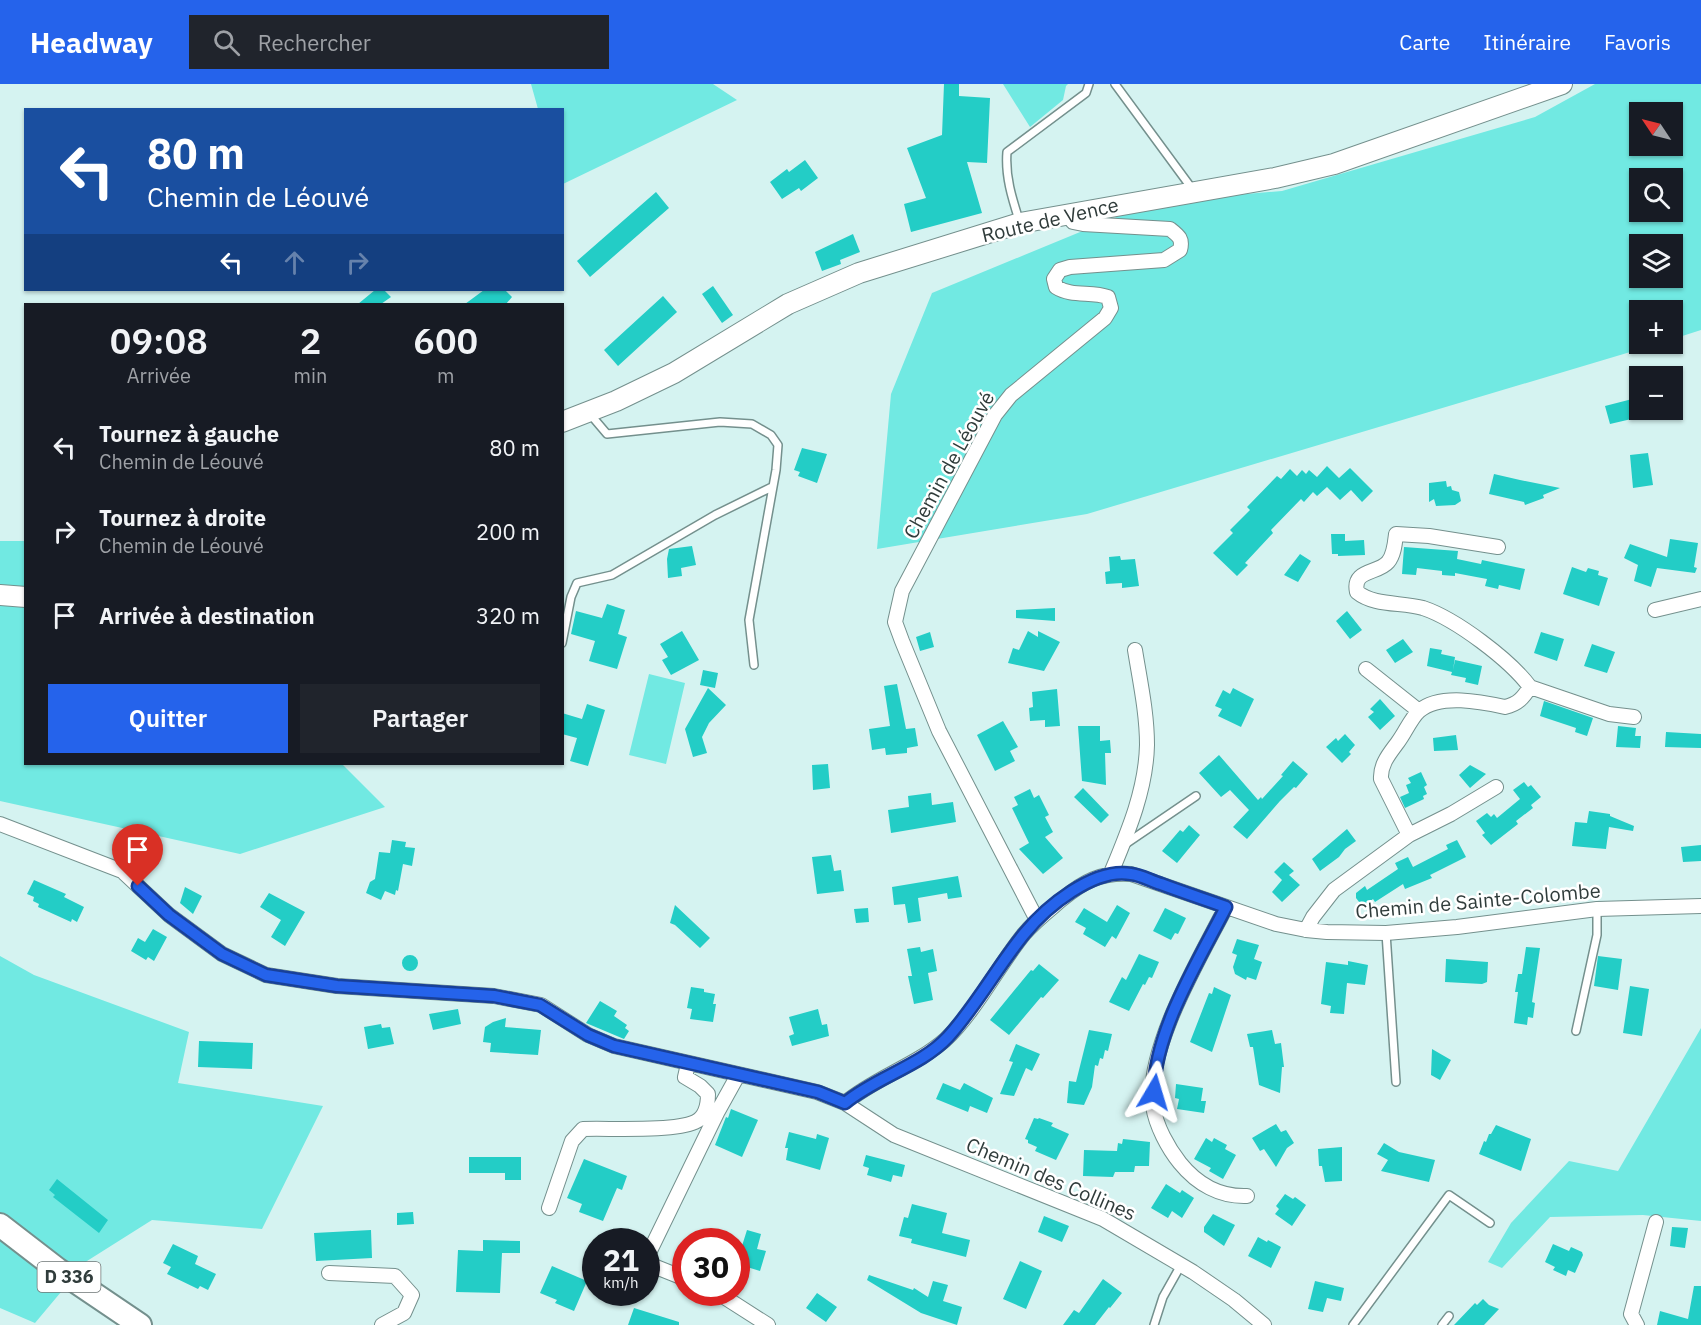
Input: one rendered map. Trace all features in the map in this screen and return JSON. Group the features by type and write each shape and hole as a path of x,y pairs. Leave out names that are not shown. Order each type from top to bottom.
{"main road":[{"name":"Route de Vence","path":"564,421 616,401 674,373 788,304 859,273 1020,223 1066,213 1275,178 1334,164 1562,84"},
{"path":"0,595 24,597"},
{"name":"D 336","path":"0,1225 57,1269 140,1325"},
{"name":"D 336","path":"0,1245 111,1325"}],"street":[{"name":"Chemin de Léouvé","path":"1037,920 939,731 896,622 897,606 902,591 995,415 1011,395 1105,318 1111,308 1107,297 1096,293 1071,292 1056,287 1054,279 1060,270 1070,267 1164,260 1180,250 1182,241 1179,235 1170,229 1083,224 1073,222 1066,213"},
{"path":"1498,547 1429,536 1396,534 1392,555 1387,563 1361,576 1357,582 1357,592 1370,600 1398,602 1438,614 1482,642 1523,677 1530,687 1609,714 1634,717"},
{"path":"1655,610 1701,599"},
{"path":"1111,873 1142,788 1147,747 1135,650"},
{"path":"1366,669 1419,711"},
{"path":"1409,835 1381,779 1381,771 1419,711 1442,703 1470,700 1505,707 1511,706 1518,703 1530,687"},
{"path":"1306,930 1312,917 1334,890 1409,835 1451,814 1496,787"},
{"path":"0,824 122,871 169,915 222,954 266,975 337,986 494,996 540,1005 588,1035 614,1046 818,1092 845,1103 858,1092 927,1053 946,1039 1025,933 1066,896 1090,879 1111,873 1131,874 1226,907 1172,1016 1160,1046 1154,1078 1153,1106 1173,1154 1188,1173 1211,1189 1232,1196 1247,1196"},
{"name":"Chemin de Sainte-Colombe","path":"1226,907 1276,924 1306,930 1386,933 1457,927 1597,909 1701,906"},
{"path":"549,1208 572,1141 583,1129 672,1127 696,1122 703,1115 708,1104 708,1094 685,1077 688,1064"},
{"path":"660,1232 718,1111 738,1075"},
{"name":"Chemin des Collines","path":"845,1103 894,1135 1103,1219 1181,1265 1234,1300 1264,1325"},
{"path":"1637,1325 1631,1314 1656,1222"},
{"path":"329,1273 395,1275 412,1295 404,1313 382,1325"},
{"path":"738,1306 768,1325"}],"lane":[{"path":"1020,223 1010,193 1006,164 1007,153 1086,93 1089,84"},
{"path":"1115,84 1195,192"},
{"path":"589,411 594,421 607,434 720,422 752,424 771,435 778,445 749,620 754,665"},
{"path":"564,633 571,597 577,583 612,575 715,515 772,487"},
{"path":"1122,847 1196,796"},
{"path":"1576,1031 1597,935 1597,909"},
{"path":"1386,933 1396,1082"},
{"path":"1353,1325 1449,1195 1490,1223"},
{"path":"1154,1325 1163,1297 1181,1265"},
{"path":"1442,1325 1449,1316"}],"shaded area":[{"path":"531,84 713,84 737,100 564,184 564,108 538,108"},
{"path":"1003,84 1068,84 1063,100 1030,127"},
{"path":"1595,84 1701,84 1701,330 1683,336 1683,300 1629,300 1629,352 1087,514 877,549 891,394 932,293 1153,202 1282,191 1535,117"},
{"path":"0,541 24,541 24,765 343,765 385,807 240,854 0,801"},
{"path":"649,674 685,683 666,764 629,755"},
{"path":"0,956 34,975 189,1032 178,1083 323,1106 262,1229 152,1220 87,1261 35,1323 0,1308"},
{"path":"1701,1028 1701,1221 1643,1215 1550,1217 1502,1268 1488,1262 1511,1223 1569,1161 1618,1171"}],"building":[{"path":"944,84 959,84 959,96 990,98 987,163 967,162 982,213 911,232 904,204 926,198 907,148 942,135"},
{"path":"805,160 818,178 801,191 799,188 782,199 770,182 787,169 789,172"},
{"path":"656,192 669,208 590,277 577,261"},
{"path":"853,234 860,252 840,260 841,264 822,271 815,252"},
{"path":"713,286 733,315 722,323 702,294"},
{"path":"374,291 385,291 391,297 382,303 359,303"},
{"path":"483,291 506,291 512,297 507,303 466,303"},
{"path":"663,296 677,312 618,366 604,350"},
{"path":"1629,400 1629,420 1610,424 1605,406"},
{"path":"802,448 827,454 817,483 798,476 800,472 794,470"},
{"path":"1648,453 1653,485 1633,488 1630,455"},
{"path":"1327,466 1339,478 1350,468 1373,491 1362,502 1351,490 1340,500 1327,487 1317,496 1313,492 1304,502 1301,499 1271,530 1273,533 1245,563 1248,565 1237,576 1213,553 1233,533 1230,530 1250,510 1247,507 1277,476 1281,479 1290,469 1297,476 1302,470 1306,474 1309,470 1317,477"},
{"path":"1494,474 1560,488 1543,495 1544,498 1525,505 1524,502 1489,494"},
{"path":"1446,481 1447,487 1451,486 1452,490 1459,492 1461,501 1455,505 1436,506 1434,499 1429,502 1429,483"},
{"path":"1331,534 1345,534 1345,541 1364,540 1365,555 1338,556 1338,554 1332,554"},
{"path":"1670,539 1698,543 1695,573 1657,568 1651,587 1634,581 1638,565 1624,558 1630,544 1667,557"},
{"path":"692,546 696,565 681,568 682,576 668,578 669,549"},
{"path":"1404,547 1458,551 1457,559 1481,564 1482,560 1525,569 1520,590 1499,585 1498,589 1485,586 1487,579 1455,573 1455,576 1442,575 1442,571 1417,568 1416,575 1402,574"},
{"path":"1300,554 1311,561 1298,582 1284,575"},
{"path":"1120,556 1121,560 1135,559 1139,586 1122,588 1122,583 1106,584 1105,572 1110,571 1109,557"},
{"path":"1572,567 1586,572 1588,568 1599,571 1598,575 1608,578 1599,606 1563,594"},
{"path":"607,604 625,610 618,634 627,637 617,669 589,661 595,641 571,634 576,611 602,618"},
{"path":"1055,608 1055,621 1016,618 1016,610"},
{"path":"1347,611 1362,630 1350,639 1336,621"},
{"path":"682,631 699,660 671,675 662,660 668,657 660,644"},
{"path":"1028,631 1038,637 1038,631 1060,642 1044,671 1008,663 1013,648 1019,650"},
{"path":"930,632 934,647 920,651 916,637"},
{"path":"1541,632 1564,639 1557,661 1534,653"},
{"path":"1403,639 1413,652 1395,663 1386,650"},
{"path":"1592,644 1615,652 1607,673 1584,666"},
{"path":"1430,648 1442,650 1441,654 1455,657 1453,670 1455,660 1482,666 1478,685 1465,682 1466,678 1451,675 1452,672 1427,666"},
{"path":"703,670 718,673 715,688 700,685"},
{"path":"897,684 906,729 915,728 918,746 907,748 907,753 886,755 885,748 872,750 869,729 890,726 884,686"},
{"path":"708,688 726,705 709,723 702,737 707,753 693,757 685,729"},
{"path":"1233,688 1254,699 1241,727 1218,716 1222,709 1215,706 1223,690 1230,694"},
{"path":"1057,689 1060,726 1045,727 1045,720 1030,721 1029,708 1033,707 1032,692"},
{"path":"1380,699 1395,716 1380,730 1368,717 1374,712 1370,709"},
{"path":"1544,701 1593,718 1587,736 1575,732 1576,728 1540,716"},
{"path":"587,704 605,710 588,766 570,761 577,738 564,735 564,714 582,719"},
{"path":"1003,721 1018,747 1010,751 1015,761 995,771 977,735"},
{"path":"1078,726 1100,726 1100,741 1110,740 1111,753 1105,753 1106,785 1082,781"},
{"path":"1618,726 1636,728 1635,736 1641,736 1640,748 1616,747"},
{"path":"1666,732 1701,734 1701,748 1665,747"},
{"path":"1345,734 1355,745 1349,752 1351,754 1342,763 1326,747 1336,738 1338,741"},
{"path":"1456,735 1458,750 1434,751 1433,738"},
{"path":"1219,755 1258,800 1261,797 1262,799 1283,776 1281,775 1293,761 1308,774 1280,801 1247,839 1233,827 1249,810 1230,790 1221,797 1199,773"},
{"path":"828,764 830,788 813,790 812,765"},
{"path":"1470,765 1486,774 1470,788 1459,775"},
{"path":"1421,772 1427,785 1424,787 1427,794 1423,796 1424,799 1405,808 1400,797 1409,793 1406,785 1411,783 1408,778"},
{"path":"1524,782 1528,787 1531,785 1541,797 1531,805 1533,808 1516,821 1518,824 1491,845 1482,835 1485,833 1476,821 1487,813 1491,817 1494,814 1497,818 1520,799 1513,790"},
{"path":"1083,788 1109,815 1101,823 1074,797"},
{"path":"1030,789 1034,798 1039,795 1049,815 1045,817 1053,832 1045,837 1063,858 1043,874 1019,849 1029,843 1012,808 1018,805 1014,797"},
{"path":"931,793 932,805 953,802 956,822 891,833 888,810 909,807 908,796"},
{"path":"1589,811 1610,814 1634,826 1633,831 1609,827 1606,849 1572,846 1575,822 1587,823"},
{"path":"1189,825 1200,835 1177,863 1162,851 1180,830 1183,832"},
{"path":"1347,829 1356,841 1320,871 1312,859"},
{"path":"392,840 406,842 405,847 415,848 412,866 403,864 398,891 396,890 395,895 385,891 381,900 366,893 370,882 375,879 379,852 390,853"},
{"path":"1457,840 1466,857 1430,875 1432,878 1405,889 1403,884 1375,902 1373,899 1363,907 1356,898 1356,893 1365,886 1367,890 1398,869 1395,863 1408,857 1413,867 1448,849 1446,845"},
{"path":"1701,845 1701,861 1683,862 1681,847"},
{"path":"831,855 834,871 841,870 844,891 817,894 812,857"},
{"path":"1284,862 1294,871 1289,875 1300,885 1282,902 1272,892 1282,880 1274,872"},
{"path":"958,876 962,897 948,899 947,893 918,898 921,921 908,923 905,904 894,905 892,887"},
{"path":"34,880 66,894 64,897 84,907 77,922 72,919 71,922 38,907 39,904 33,901 34,897 27,894"},
{"path":"185,887 202,896 193,914 180,903"},
{"path":"269,893 305,912 285,946 271,937 281,920 260,907"},
{"path":"675,905 710,938 700,948 670,923"},
{"path":"1117,905 1130,913 1116,939 1112,936 1105,947 1083,934 1086,928 1075,922 1084,908 1107,922"},
{"path":"868,908 869,922 856,923 854,909"},
{"path":"1165,908 1186,918 1178,934 1175,933 1171,940 1153,931"},
{"path":"153,929 167,937 154,961 148,957 146,960 131,951 138,938 145,942"},
{"path":"1237,939 1259,945 1254,959 1262,962 1256,980 1247,977 1246,980 1235,974 1233,967 1237,955 1232,953"},
{"path":"920,947 921,952 933,949 937,971 928,973 933,1000 914,1004 908,976 912,976 907,949"},
{"path":"1526,947 1540,948 1532,1002 1535,1003 1533,1018 1528,1017 1527,1025 1514,1023 1518,992 1515,992 1518,974 1522,974"},
{"path":"1139,954 1159,962 1152,978 1149,977 1145,985 1143,984 1129,1011 1109,1002 1122,977 1126,980"},
{"path":"407,955 413,955 418,963 416,969 407,971 402,966 402,960"},
{"path":"1598,956 1622,959 1618,990 1594,986"},
{"path":"1446,959 1488,962 1487,982 1482,984 1445,982"},
{"path":"1348,961 1368,965 1365,985 1347,983 1344,1014 1330,1013 1331,1006 1321,1004 1326,962 1348,965"},
{"path":"1039,964 1059,980 1043,998 1041,997 1009,1035 990,1020 1031,970 1033,971"},
{"path":"1630,986 1649,989 1642,1036 1623,1033"},
{"path":"691,987 715,994 713,1022 690,1019 692,1009 687,1008"},
{"path":"1214,987 1231,995 1212,1052 1190,1042 1209,993 1212,994"},
{"path":"600,1001 617,1011 614,1016 627,1025 625,1028 629,1031 624,1039 586,1023"},
{"path":"458,1009 461,1024 433,1030 429,1014"},
{"path":"818,1009 822,1025 827,1024 829,1036 792,1046 789,1036 794,1034 789,1017"},
{"path":"506,1018 505,1027 541,1030 538,1055 490,1052 491,1043 483,1042 485,1027"},
{"path":"381,1024 382,1028 390,1027 394,1044 368,1049 364,1027"},
{"path":"1089,1030 1112,1034 1108,1051 1105,1050 1098,1066 1095,1065 1092,1087 1084,1105 1067,1103 1069,1081 1076,1082"},
{"path":"1272,1030 1275,1044 1281,1043 1284,1067 1282,1067 1280,1093 1259,1085 1253,1047 1250,1047 1247,1034"},
{"path":"199,1041 253,1043 252,1069 198,1067"},
{"path":"1016,1044 1040,1054 1032,1071 1026,1068 1014,1096 1000,1094 1013,1062 1009,1061"},
{"path":"1432,1049 1451,1060 1440,1080 1431,1075"},
{"path":"943,1083 960,1090 964,1083 993,1098 987,1113 970,1106 968,1112 936,1099"},
{"path":"1176,1084 1203,1088 1201,1101 1206,1101 1204,1113 1177,1109 1179,1099 1175,1098"},
{"path":"731,1109 758,1120 742,1157 715,1145"},
{"path":"1034,1118 1053,1123 1051,1126 1069,1134 1056,1160 1035,1151 1037,1147 1025,1139"},
{"path":"1276,1124 1281,1132 1286,1130 1294,1143 1287,1148 1276,1167 1264,1149 1260,1151 1252,1138"},
{"path":"1496,1125 1531,1139 1521,1171 1479,1154 1484,1141 1486,1142"},
{"path":"789,1132 816,1139 817,1134 829,1138 820,1170 786,1160 788,1148 785,1148"},
{"path":"1206,1138 1212,1142 1214,1138 1227,1145 1225,1149 1236,1155 1223,1179 1209,1171 1211,1168 1194,1159"},
{"path":"1123,1139 1150,1142 1149,1166 1135,1166 1134,1172 1115,1172 1113,1177 1083,1176 1084,1150 1117,1151 1118,1143 1122,1144"},
{"path":"1384,1143 1399,1152 1435,1160 1429,1182 1381,1171 1388,1160 1377,1154"},
{"path":"1342,1147 1342,1181 1325,1182 1322,1166 1319,1166 1318,1149"},
{"path":"866,1155 905,1165 902,1177 893,1175 891,1182 867,1175 869,1168 863,1166"},
{"path":"469,1157 521,1157 521,1180 505,1180 505,1173 469,1173"},
{"path":"584,1159 627,1176 622,1190 617,1188 603,1221 579,1212 582,1204 567,1198"},
{"path":"57,1179 108,1220 99,1233 53,1197 55,1195 49,1190"},
{"path":"1166,1184 1194,1198 1182,1218 1172,1211 1168,1218 1151,1208"},
{"path":"1285,1194 1293,1199 1295,1197 1306,1205 1292,1226 1275,1214 1279,1209 1276,1206"},
{"path":"912,1204 947,1213 942,1233 970,1240 966,1257 911,1243 912,1239 899,1236 904,1217 908,1218"},
{"path":"413,1212 414,1224 397,1225 397,1213"},
{"path":"1213,1214 1235,1225 1224,1246 1204,1232 1204,1227"},
{"path":"1044,1216 1069,1226 1062,1242 1038,1232"},
{"path":"1672,1227 1688,1228 1685,1248 1670,1246"},
{"path":"371,1230 372,1258 316,1261 314,1233"},
{"path":"750,1231 761,1234 757,1249 766,1251 760,1271 750,1268"},
{"path":"1258,1237 1281,1247 1271,1268 1248,1256"},
{"path":"483,1240 520,1241 520,1253 502,1253 500,1293 456,1292 458,1250 483,1251"},
{"path":"173,1244 198,1256 195,1264 216,1274 208,1290 200,1286 198,1289 167,1274 171,1267 163,1263"},
{"path":"1553,1244 1569,1251 1571,1247 1582,1252 1583,1255 1575,1273 1568,1270 1566,1276 1553,1270 1555,1267 1545,1262"},
{"path":"1020,1261 1042,1271 1026,1309 1003,1299"},
{"path":"552,1266 582,1279 582,1293 574,1311 555,1303 557,1300 540,1293"},
{"path":"869,1275 913,1290 914,1288 928,1297 933,1281 948,1285 943,1301 962,1307 957,1325 921,1313 867,1280"},
{"path":"1103,1279 1122,1293 1110,1308 1095,1325 1063,1325 1074,1310 1079,1313"},
{"path":"1315,1281 1344,1288 1341,1301 1327,1298 1323,1312 1308,1309"},
{"path":"1694,1286 1701,1286 1701,1325 1657,1325 1660,1311 1688,1319"},
{"path":"817,1293 837,1307 826,1322 806,1308"},
{"path":"1483,1299 1489,1305 1499,1309 1484,1325 1454,1325 1475,1303 1477,1305"},
{"path":"634,1308 679,1322 679,1325 628,1325"}],"route":[{"path":"138,886 169,915 222,954 266,975 337,986 494,996 540,1005 588,1035 614,1046 818,1092 845,1103 858,1092 927,1053 946,1039 1025,933 1066,896 1090,879 1111,873 1131,874 1226,907 1172,1016 1160,1046 1154,1078 1154,1092"}]}
